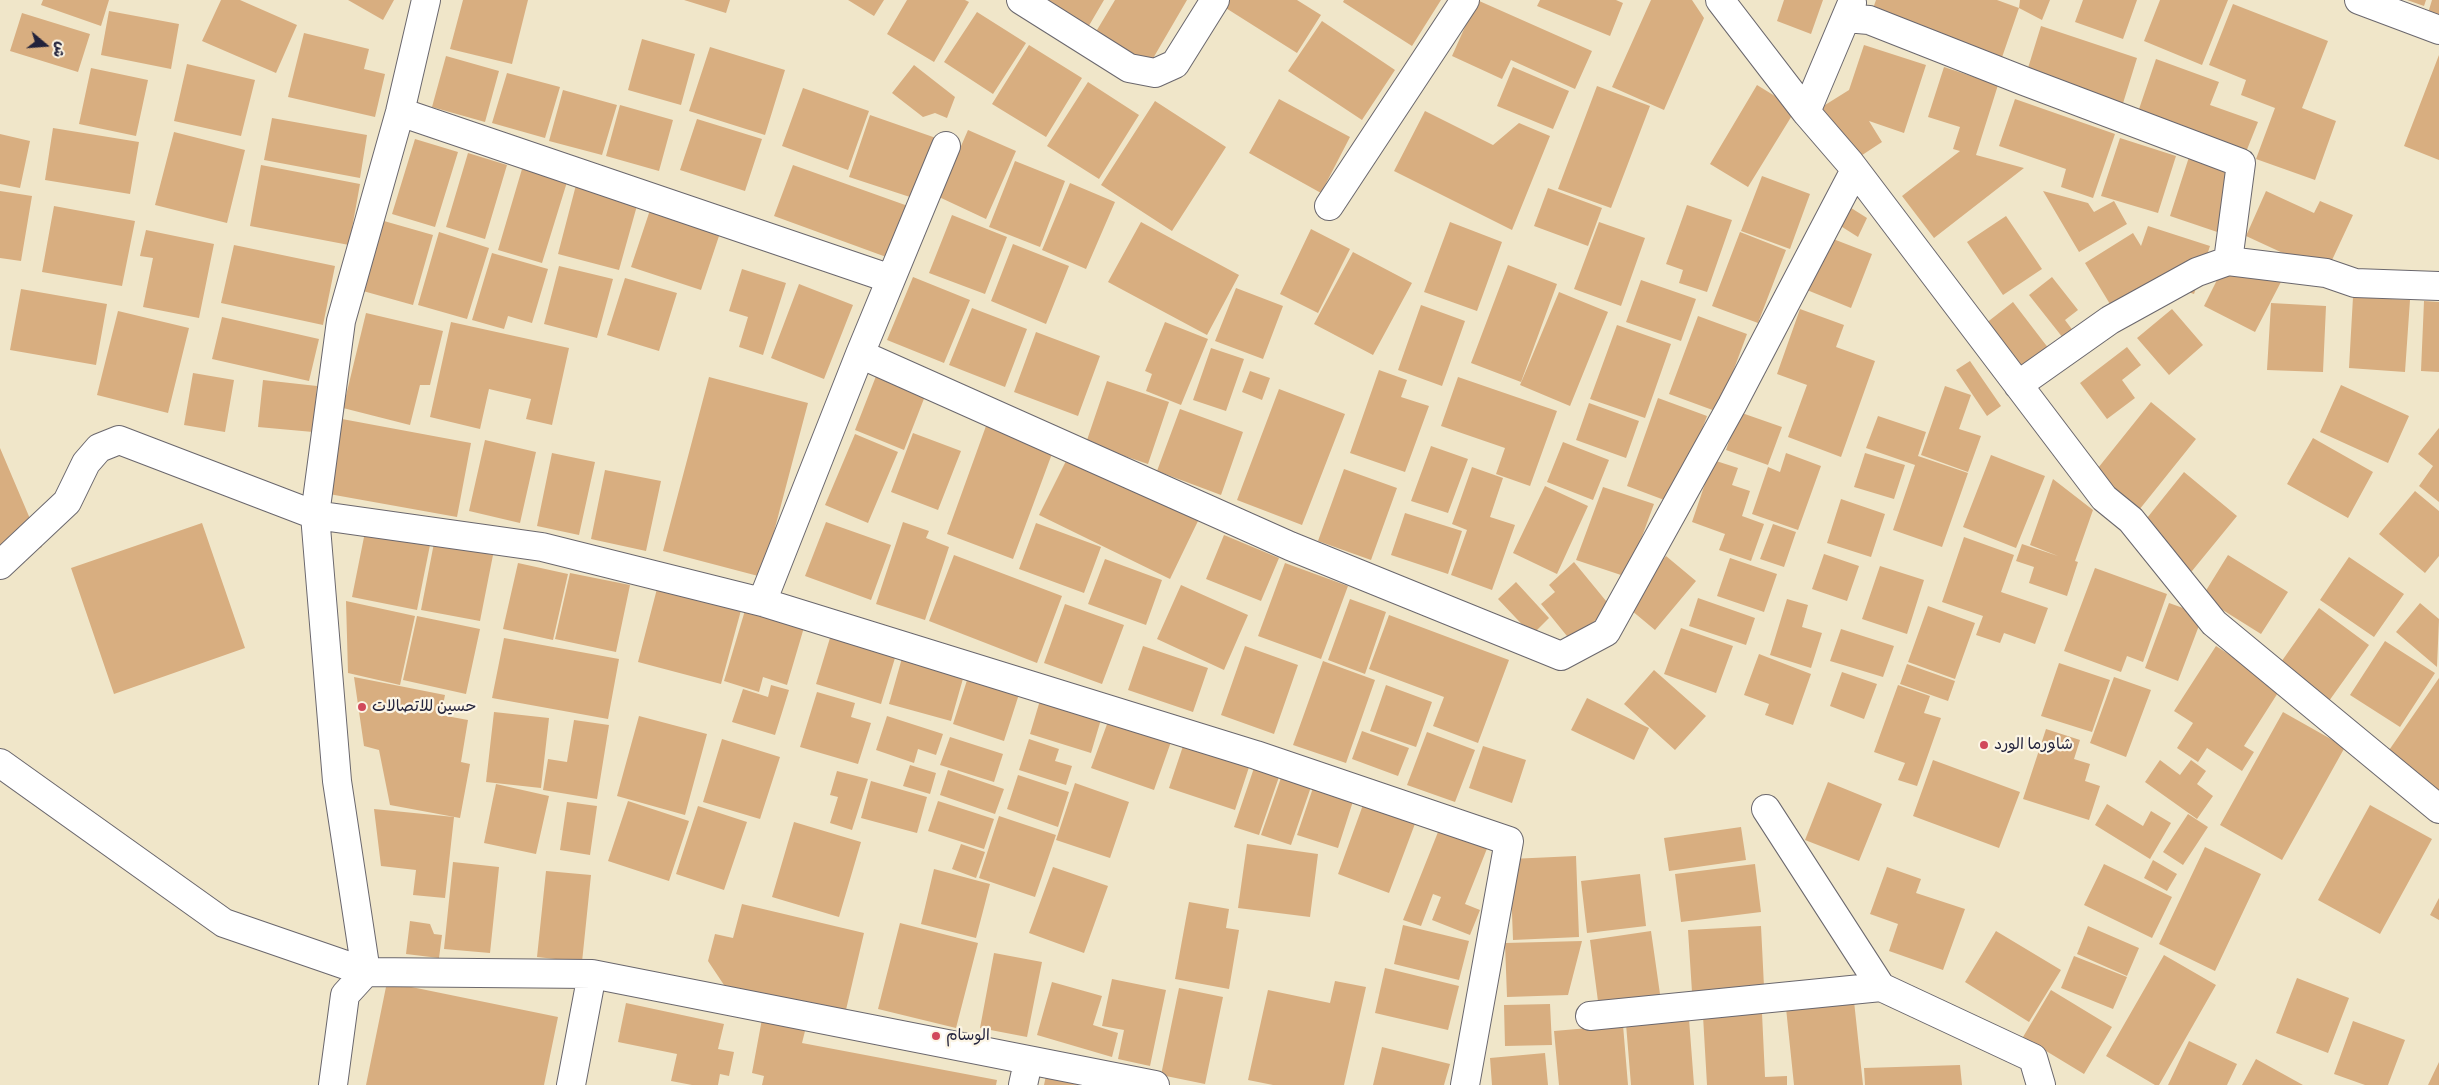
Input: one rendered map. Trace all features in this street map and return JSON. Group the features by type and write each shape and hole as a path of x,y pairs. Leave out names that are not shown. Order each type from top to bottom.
{"street":[{"path":"366,972 336,781 315,515 341,320 400,112 426,0"},
{"path":"1021,0 1128,68 1155,73 1175,64 1215,0"},
{"path":"1329,206 1465,0"},
{"path":"1720,0 1806,112 1855,170 2104,498 2131,520 2214,623 2439,809"},
{"path":"2358,0 2439,30"},
{"path":"1806,112 1850,9 1869,20 2024,81 2241,162 2228,261"},
{"path":"400,112 891,278"},
{"path":"762,602 860,354 946,146"},
{"path":"860,354 1290,546 1561,656 1606,632 1732,405 1855,170"},
{"path":"2018,385 2110,320 2197,272 2228,261 2326,273 2355,283 2439,286"},
{"path":"0,565 68,502 86,463 99,448 119,440 315,515 542,547 762,602 1256,756 1509,841 1466,1085"},
{"path":"0,763 224,923 366,972 592,974 1026,1073 1155,1085"},
{"path":"1766,809 1881,987"},
{"path":"333,1085 345,995 366,972"},
{"path":"571,1085 592,974"},
{"path":"1590,1016 1881,987 2033,1058 2041,1085"}],"building":[{"path":"43,0 109,0 101,26 41,5"},
{"path":"221,0 240,0 297,25 276,73 202,41"},
{"path":"348,0 394,0 383,20"},
{"path":"463,0 528,0 512,64 450,49"},
{"path":"684,0 730,0 726,13"},
{"path":"848,0 884,0 874,16"},
{"path":"907,0 965,0 969,2 934,62 887,34"},
{"path":"1047,0 1104,0 1087,29 1045,3"},
{"path":"1115,0 1187,0 1148,67 1094,35"},
{"path":"1224,0 1297,0 1321,15 1297,53 1221,5"},
{"path":"1344,0 1441,0 1412,46 1343,2"},
{"path":"1477,0 1592,51 1575,89 1511,60 1502,79 1452,56"},
{"path":"1540,0 1616,0 1623,3 1610,36 1537,6"},
{"path":"1651,0 1692,0 1704,18 1664,110 1612,87"},
{"path":"1784,0 1823,0 1811,34 1777,21"},
{"path":"1876,0 1997,0 2019,8 1999,66 1869,20"},
{"path":"2020,0 2050,0 2042,20 2019,8"},
{"path":"2083,0 2137,0 2123,39 2075,22"},
{"path":"2160,0 2228,0 2202,65 2144,41"},
{"path":"2407,0 2426,0 2424,6"},
{"path":"2432,0 2439,0 2439,41 2421,36"},
{"path":"2233,4 2328,41 2302,108 2336,121 2315,180 2256,159 2275,108 2241,95 2246,80 2209,65"},
{"path":"109,11 179,24 171,69 101,55"},
{"path":"977,12 1026,43 993,94 944,62"},
{"path":"22,13 90,34 78,72 10,51"},
{"path":"1322,21 1395,70 1362,120 1288,71"},
{"path":"2041,26 2137,58 2120,113 2024,81"},
{"path":"304,33 369,49 364,69 385,74 375,117 288,97"},
{"path":"642,39 695,54 681,105 628,90"},
{"path":"1029,45 1082,78 1046,137 992,104"},
{"path":"1864,45 1926,65 1904,133 1869,121 1882,142 1850,163 1817,110 1849,90"},
{"path":"710,47 785,70 765,135 689,111"},
{"path":"2439,55 2439,160 2404,146"},
{"path":"446,56 499,71 485,122 432,107"},
{"path":"2156,59 2219,82 2210,105 2258,122 2246,152 2137,115"},
{"path":"187,64 255,80 241,136 174,121"},
{"path":"914,65 955,97 947,118 935,113 923,117 892,93"},
{"path":"1513,67 1569,91 1553,129 1497,106"},
{"path":"1944,67 1998,85 1976,155 2024,168 1934,238 1902,196 1960,151 1953,149 1960,127 1928,117"},
{"path":"91,68 148,80 136,136 79,124"},
{"path":"507,73 560,87 545,138 492,123"},
{"path":"1088,82 1139,115 1099,179 1047,146"},
{"path":"1757,85 1796,109 1748,187 1710,164"},
{"path":"1597,86 1650,106 1611,208 1558,189"},
{"path":"803,88 869,111 848,170 782,146"},
{"path":"563,90 617,105 602,155 549,141"},
{"path":"1279,99 1350,137 1321,193 1249,153"},
{"path":"2015,99 2115,134 2093,198 2061,187 2066,169 1999,146"},
{"path":"1155,101 1226,147 1172,231 1101,185"},
{"path":"620,105 673,120 659,171 606,156"},
{"path":"1425,111 1493,145 1519,123 1550,136 1512,230 1394,171"},
{"path":"870,115 936,138 916,199 849,177"},
{"path":"272,118 367,135 360,178 264,160"},
{"path":"697,119 762,139 745,191 680,170"},
{"path":"53,128 139,142 130,194 45,180"},
{"path":"968,130 1016,151 986,219 939,197"},
{"path":"174,132 245,150 227,223 155,205"},
{"path":"0,134 30,141 20,188 0,184"},
{"path":"2120,138 2176,156 2158,213 2101,196"},
{"path":"415,139 458,152 435,227 392,214"},
{"path":"468,153 507,165 485,239 446,227"},
{"path":"2189,157 2251,178 2232,237 2170,216"},
{"path":"1015,161 1065,181 1040,247 989,227"},
{"path":"261,165 360,184 349,245 250,226"},
{"path":"793,165 908,206 889,258 774,216"},
{"path":"522,169 567,182 542,263 498,250"},
{"path":"1762,176 1810,194 1790,249 1741,231"},
{"path":"1070,183 1115,202 1086,269 1042,250"},
{"path":"576,185 638,202 619,270 558,254"},
{"path":"1548,188 1602,208 1588,246 1534,226"},
{"path":"0,191 32,196 21,261 0,258"},
{"path":"2043,191 2088,203 2094,212 2114,201 2127,224 2079,252"},
{"path":"2266,191 2314,213 2320,201 2353,215 2326,273 2246,236"},
{"path":"652,204 722,227 701,290 631,267"},
{"path":"1687,205 1732,220 1707,292 1679,283 1683,270 1666,264"},
{"path":"54,206 135,221 122,286 42,272"},
{"path":"1848,206 1867,218 1858,237 1839,225"},
{"path":"952,215 1007,237 985,294 929,273"},
{"path":"2006,216 2042,269 2003,295 1967,242"},
{"path":"384,221 433,235 413,305 363,291"},
{"path":"1141,222 1239,275 1207,335 1108,282"},
{"path":"1450,222 1502,242 1477,311 1424,292"},
{"path":"1599,222 1645,238 1621,306 1574,289"},
{"path":"2148,226 2210,246 2194,294 2157,281 2113,309 2085,263 2133,233 2141,246"},
{"path":"1311,229 1350,249 1318,313 1280,294"},
{"path":"146,230 214,244 199,318 143,307 153,258 140,256"},
{"path":"439,232 489,248 467,319 418,305"},
{"path":"1740,232 1786,250 1758,323 1712,306"},
{"path":"1828,237 1872,254 1851,308 1807,290"},
{"path":"1013,244 1069,266 1046,324 991,301"},
{"path":"234,245 335,266 323,325 221,303"},
{"path":"1353,252 1412,283 1373,355 1314,324"},
{"path":"2231,252 2283,278 2255,332 2204,306"},
{"path":"492,253 548,269 532,323 508,316 504,329 472,320"},
{"path":"1508,265 1557,284 1521,382 1471,363"},
{"path":"559,266 613,279 597,338 544,324"},
{"path":"742,269 786,283 763,355 739,347 748,317 729,311"},
{"path":"913,277 970,300 944,363 887,340"},
{"path":"2052,277 2078,310 2065,320 2077,336 2067,343 2029,295"},
{"path":"625,278 677,293 659,351 607,335"},
{"path":"1641,280 1696,299 1681,341 1626,322"},
{"path":"799,284 853,305 824,379 771,358"},
{"path":"1236,288 1283,306 1263,359 1215,341"},
{"path":"21,289 107,304 96,365 10,350"},
{"path":"1559,292 1608,312 1570,406 1520,385"},
{"path":"2353,297 2410,300 2405,372 2349,368"},
{"path":"2424,301 2439,302 2439,372 2421,371"},
{"path":"2013,302 2049,349 2012,378 1976,331"},
{"path":"2271,303 2326,306 2323,372 2267,370"},
{"path":"1421,305 1465,321 1442,386 1398,370"},
{"path":"972,308 1027,329 1005,387 949,365"},
{"path":"1800,309 1844,325 1836,347 1875,361 1841,457 1788,437 1807,385 1777,374"},
{"path":"2172,309 2203,345 2169,375 2137,338"},
{"path":"118,311 189,328 168,413 97,395"},
{"path":"366,313 443,331 430,385 420,385 410,425 343,408"},
{"path":"1698,316 1747,334 1718,412 1669,394"},
{"path":"222,317 319,339 309,381 212,359"},
{"path":"451,322 569,348 552,425 526,419 531,399 489,389 480,429 430,417"},
{"path":"1165,322 1208,339 1181,405 1146,391 1152,374 1145,371"},
{"path":"1617,325 1671,344 1645,418 1590,399"},
{"path":"1036,332 1100,356 1078,416 1014,392"},
{"path":"2127,347 2141,365 2122,380 2135,398 2107,419 2080,383"},
{"path":"1211,348 1244,359 1226,411 1193,400"},
{"path":"1970,361 2001,406 1987,416 1956,370"},
{"path":"1379,370 1407,380 1401,397 1429,406 1405,472 1350,453"},
{"path":"878,371 927,391 904,450 855,430"},
{"path":"1250,371 1270,378 1262,400 1242,392"},
{"path":"193,373 234,380 225,432 184,425"},
{"path":"709,377 808,403 762,577 663,551"},
{"path":"1458,377 1557,411 1530,486 1496,474 1505,448 1441,426"},
{"path":"263,380 317,386 313,432 258,427"},
{"path":"1107,381 1169,402 1148,464 1086,443"},
{"path":"2341,385 2409,416 2388,463 2320,432"},
{"path":"1945,386 1971,395 1959,429 1981,436 1968,472 1921,455"},
{"path":"1279,389 1345,414 1302,525 1237,500"},
{"path":"1658,398 1707,416 1675,504 1627,486"},
{"path":"2151,402 2196,439 2131,520 2086,483"},
{"path":"1589,403 1639,421 1626,458 1576,440"},
{"path":"1180,409 1243,432 1221,495 1157,471"},
{"path":"1739,412 1782,427 1768,465 1726,450"},
{"path":"1878,416 1926,432 1918,456 1968,473 1942,547 1893,530 1915,465 1866,448"},
{"path":"342,419 471,443 457,517 329,494"},
{"path":"986,426 1053,451 1013,559 947,534"},
{"path":"2439,428 2439,502 2419,486 2433,466 2418,454"},
{"path":"913,433 961,451 938,510 891,492"},
{"path":"855,434 898,452 868,523 825,505"},
{"path":"2313,438 2373,472 2348,518 2287,484"},
{"path":"485,440 536,452 520,523 469,511"},
{"path":"1563,442 1609,460 1593,500 1547,482"},
{"path":"1431,446 1468,459 1448,513 1411,501"},
{"path":"0,448 42,547 0,565"},
{"path":"552,453 595,462 579,535 537,526"},
{"path":"1786,453 1821,466 1798,530 1752,514 1768,467 1780,472"},
{"path":"1865,453 1905,465 1894,499 1854,487"},
{"path":"1991,455 2045,476 2016,548 1963,527"},
{"path":"1068,457 1198,521 1170,579 1039,515"},
{"path":"1713,460 1738,468 1732,485 1750,491 1742,516 1764,524 1751,561 1719,550 1725,534 1692,522"},
{"path":"1472,467 1503,478 1490,517 1515,525 1492,590 1451,575 1467,530 1452,524"},
{"path":"1344,469 1397,488 1371,560 1318,541"},
{"path":"605,470 661,481 646,551 591,539"},
{"path":"2184,472 2237,516 2183,582 2131,538"},
{"path":"2053,479 2093,510 2075,561 2078,562 2067,596 2029,583 2034,567 2016,561 2022,544 2058,556 2030,545"},
{"path":"1545,486 1588,506 1557,574 1513,553"},
{"path":"1603,487 1654,504 1627,577 1576,560"},
{"path":"2415,491 2439,511 2439,556 2425,573 2379,534"},
{"path":"1841,499 1885,514 1871,557 1827,543"},
{"path":"1405,513 1462,531 1448,574 1391,555"},
{"path":"826,522 891,545 871,600 805,576"},
{"path":"903,522 929,531 926,538 949,547 925,620 876,604"},
{"path":"202,523 245,648 114,694 71,568"},
{"path":"1036,523 1101,547 1084,593 1019,569"},
{"path":"1773,524 1796,532 1784,567 1760,559"},
{"path":"365,532 430,545 417,610 352,597"},
{"path":"1224,535 1279,558 1261,601 1206,579"},
{"path":"1964,537 2014,555 2001,592 2048,608 2035,644 2004,633 2000,643 1976,635 1983,616 1942,602"},
{"path":"434,543 493,555 480,621 421,610"},
{"path":"1824,554 1859,566 1847,601 1812,589"},
{"path":"954,555 1062,596 1037,663 929,621"},
{"path":"2228,555 2288,592 2261,634 2202,597"},
{"path":"1666,556 1696,581 1655,630 1625,605"},
{"path":"2349,557 2404,594 2374,637 2320,600"},
{"path":"1730,558 1777,574 1764,612 1717,596"},
{"path":"1105,559 1162,580 1146,625 1088,604"},
{"path":"1574,562 1611,607 1571,641 1541,604 1555,592 1549,585"},
{"path":"518,563 568,574 553,640 503,629"},
{"path":"1285,563 1348,586 1321,659 1258,636"},
{"path":"1880,566 1924,580 1907,634 1862,619"},
{"path":"2095,568 2167,594 2143,662 2127,656 2121,672 2064,651"},
{"path":"570,573 630,585 616,652 555,639"},
{"path":"659,581 743,603 721,684 638,662"},
{"path":"1516,582 1549,618 1532,635 1498,599"},
{"path":"1181,585 1248,615 1224,670 1157,639"},
{"path":"1698,598 1755,618 1746,645 1689,626"},
{"path":"1350,599 1386,612 1365,674 1328,660"},
{"path":"1787,599 1808,605 1802,627 1822,633 1811,668 1770,655"},
{"path":"346,601 415,616 400,685 348,673"},
{"path":"2169,603 2203,615 2178,681 2145,668"},
{"path":"2420,603 2439,619 2437,667 2396,632"},
{"path":"1065,604 1124,625 1102,684 1044,663"},
{"path":"1928,606 1975,623 1955,679 1908,662"},
{"path":"746,607 805,624 787,685 763,677 759,692 724,681"},
{"path":"2319,608 2369,645 2329,701 2279,665"},
{"path":"1389,615 1509,660 1478,743 1433,726 1444,697 1369,669"},
{"path":"417,616 480,629 466,694 403,680"},
{"path":"833,628 898,648 881,704 816,684"},
{"path":"1681,628 1733,646 1716,693 1664,674"},
{"path":"1841,629 1894,646 1883,677 1830,661"},
{"path":"504,638 619,659 608,719 492,698"},
{"path":"2385,641 2435,673 2400,727 2350,695"},
{"path":"1143,646 1208,668 1193,712 1128,690"},
{"path":"1245,646 1298,665 1274,734 1221,715"},
{"path":"2216,646 2281,688 2244,746 2254,752 2242,771 2207,748 2198,762 2177,748 2193,723 2174,711"},
{"path":"904,651 966,668 951,721 889,704"},
{"path":"1759,654 1811,674 1793,725 1765,715 1769,704 1744,695"},
{"path":"1323,661 1375,680 1346,763 1293,745"},
{"path":"2059,663 2110,680 2092,732 2041,716"},
{"path":"1907,664 1955,681 1948,701 1900,684"},
{"path":"1654,670 1706,716 1675,750 1624,704"},
{"path":"1842,672 1877,684 1864,719 1830,706"},
{"path":"969,674 1020,691 1004,741 953,724"},
{"path":"354,677 445,695 441,715 468,720 461,762 470,764 460,818 390,805 379,750 364,746"},
{"path":"2114,677 2151,690 2126,757 2090,743"},
{"path":"2439,678 2439,793 2385,756"},
{"path":"771,685 789,690 775,735 732,722 743,689 768,697"},
{"path":"1386,685 1432,702 1416,747 1370,731"},
{"path":"1898,685 1930,696 1924,713 1941,718 1917,786 1898,780 1905,763 1874,752"},
{"path":"817,692 855,703 851,717 871,723 858,764 800,747"},
{"path":"1041,697 1102,716 1091,753 1030,734"},
{"path":"1587,698 1649,728 1634,760 1571,730"},
{"path":"494,712 549,718 541,788 486,782"},
{"path":"2283,712 2345,747 2282,860 2220,825"},
{"path":"639,716 707,734 685,815 617,796"},
{"path":"887,716 943,734 936,755 918,749 914,763 876,750"},
{"path":"1110,716 1172,739 1154,790 1091,768"},
{"path":"574,720 609,725 597,799 543,790 548,759 567,762"},
{"path":"2046,729 2080,740 2074,759 2090,764 2085,781 2100,786 2089,820 2023,799"},
{"path":"1362,731 1409,748 1398,776 1352,759"},
{"path":"1427,732 1475,750 1455,802 1407,785"},
{"path":"950,737 1003,754 994,782 940,765"},
{"path":"722,739 780,757 760,819 703,802"},
{"path":"1029,739 1059,749 1055,761 1072,766 1066,785 1019,770"},
{"path":"1185,740 1251,761 1235,810 1169,788"},
{"path":"1483,746 1526,760 1512,803 1469,788"},
{"path":"1933,760 2020,792 1999,848 1913,816"},
{"path":"2160,760 2180,775 2191,760 2206,771 2197,784 2213,796 2197,819 2145,782"},
{"path":"910,765 936,773 930,794 903,786"},
{"path":"1255,765 1280,774 1259,835 1234,827"},
{"path":"948,770 1004,789 995,814 940,795"},
{"path":"837,771 868,779 852,830 830,823 838,797 830,795"},
{"path":"1283,772 1313,781 1291,845 1261,835"},
{"path":"1018,775 1069,792 1058,827 1007,809"},
{"path":"871,781 927,797 917,833 861,818"},
{"path":"1315,782 1355,795 1338,848 1297,835"},
{"path":"1828,782 1882,804 1859,861 1805,840"},
{"path":"1075,783 1129,802 1110,858 1056,840"},
{"path":"496,784 549,796 536,854 484,843"},
{"path":"628,801 689,821 669,881 608,861"},
{"path":"938,801 994,819 984,849 928,831"},
{"path":"567,802 597,806 590,855 560,850"},
{"path":"1364,802 1416,821 1389,893 1338,874"},
{"path":"2107,804 2143,826 2151,811 2171,823 2150,859 2095,825"},
{"path":"2370,805 2432,839 2380,934 2318,900"},
{"path":"698,806 747,822 724,890 676,874"},
{"path":"374,809 454,817 445,898 413,895 416,870 381,866"},
{"path":"2188,814 2208,827 2183,865 2163,852"},
{"path":"999,816 1056,835 1035,897 979,878"},
{"path":"794,822 861,842 839,917 772,897"},
{"path":"1440,827 1488,846 1465,904 1480,910 1470,935 1432,920 1441,897 1433,894 1421,926 1403,920"},
{"path":"1741,827 1746,860 1669,871 1664,838"},
{"path":"961,844 985,852 976,878 952,869"},
{"path":"1247,844 1318,854 1310,917 1238,908"},
{"path":"2205,847 2261,874 2215,971 2159,944"},
{"path":"1576,856 1579,937 1513,940 1510,859"},
{"path":"2153,860 2177,874 2167,891 2144,878"},
{"path":"453,862 499,867 490,953 444,949"},
{"path":"1755,864 1761,912 1681,922 1675,874"},
{"path":"2104,864 2172,897 2152,938 2084,905"},
{"path":"1053,867 1108,886 1084,953 1029,933"},
{"path":"1887,867 1921,879 1916,893 1965,909 1943,970 1889,951 1898,924 1870,914"},
{"path":"934,869 990,884 976,938 921,924"},
{"path":"546,871 591,875 582,962 537,957"},
{"path":"1640,874 1646,926 1587,933 1581,881"},
{"path":"2439,898 2439,920 2430,915"},
{"path":"1189,902 1229,909 1226,928 1239,930 1229,989 1175,979"},
{"path":"742,904 864,933 845,1014 724,985 708,961 715,934 733,938"},
{"path":"410,921 430,924 434,934 442,935 439,958 406,954"},
{"path":"900,923 978,943 956,1028 878,1009"},
{"path":"1403,925 1469,941 1459,980 1394,964"},
{"path":"1761,926 1764,987 1692,992 1688,930"},
{"path":"2088,926 2139,948 2127,976 2077,954"},
{"path":"1651,931 1661,1001 1599,1009 1590,940"},
{"path":"1996,931 2061,970 2029,1022 1965,982"},
{"path":"1582,941 1568,995 1507,997 1505,943"},
{"path":"994,953 1042,962 1027,1037 980,1028"},
{"path":"2164,955 2216,985 2159,1085 2155,1085 2106,1056"},
{"path":"2074,956 2127,977 2113,1009 2061,988"},
{"path":"1385,968 1459,986 1448,1030 1375,1013"},
{"path":"2297,978 2349,998 2328,1053 2276,1033"},
{"path":"1112,979 1166,990 1150,1066 1118,1059 1124,1030 1102,1026"},
{"path":"1335,981 1366,987 1344,1085 1273,1085 1248,1080 1268,990 1330,1003"},
{"path":"387,982 558,1017 544,1085 366,1085"},
{"path":"1052,982 1102,996 1093,1025 1118,1033 1112,1057 1037,1035"},
{"path":"1179,988 1223,997 1205,1084 1161,1075"},
{"path":"2051,990 2112,1027 2084,1074 2023,1037"},
{"path":"1854,1001 1863,1085 1794,1085 1786,1008"},
{"path":"626,1003 724,1024 718,1049 734,1052 729,1076 720,1074 718,1085 692,1085 671,1081 677,1054 618,1042"},
{"path":"1550,1004 1552,1045 1505,1046 1504,1005"},
{"path":"1762,1013 1765,1077 1787,1076 1787,1085 1707,1085 1703,1016"},
{"path":"762,1019 806,1027 802,1043 997,1080 996,1085 762,1085 764,1076 752,1073"},
{"path":"1689,1019 1694,1085 1631,1085 1626,1024"},
{"path":"2353,1021 2405,1040 2388,1085 2365,1085 2334,1074"},
{"path":"1623,1025 1628,1085 1559,1085 1554,1031"},
{"path":"2189,1041 2237,1064 2227,1085 2168,1085"},
{"path":"1382,1047 1450,1064 1444,1085 1373,1085"},
{"path":"1545,1053 1548,1085 1492,1085 1490,1058"},
{"path":"2256,1059 2303,1085 2242,1085"},
{"path":"2439,1062 2439,1085 2428,1085"},
{"path":"1960,1065 1962,1085 1865,1085 1864,1068"},
{"path":"1047,1071 1104,1085 1044,1085"}],"place":[{"name":"حسين للاتصالات","path":"362,707"},
{"name":"شاورما الورد","path":"1984,745"},
{"name":"الوسام","path":"936,1036"}]}
